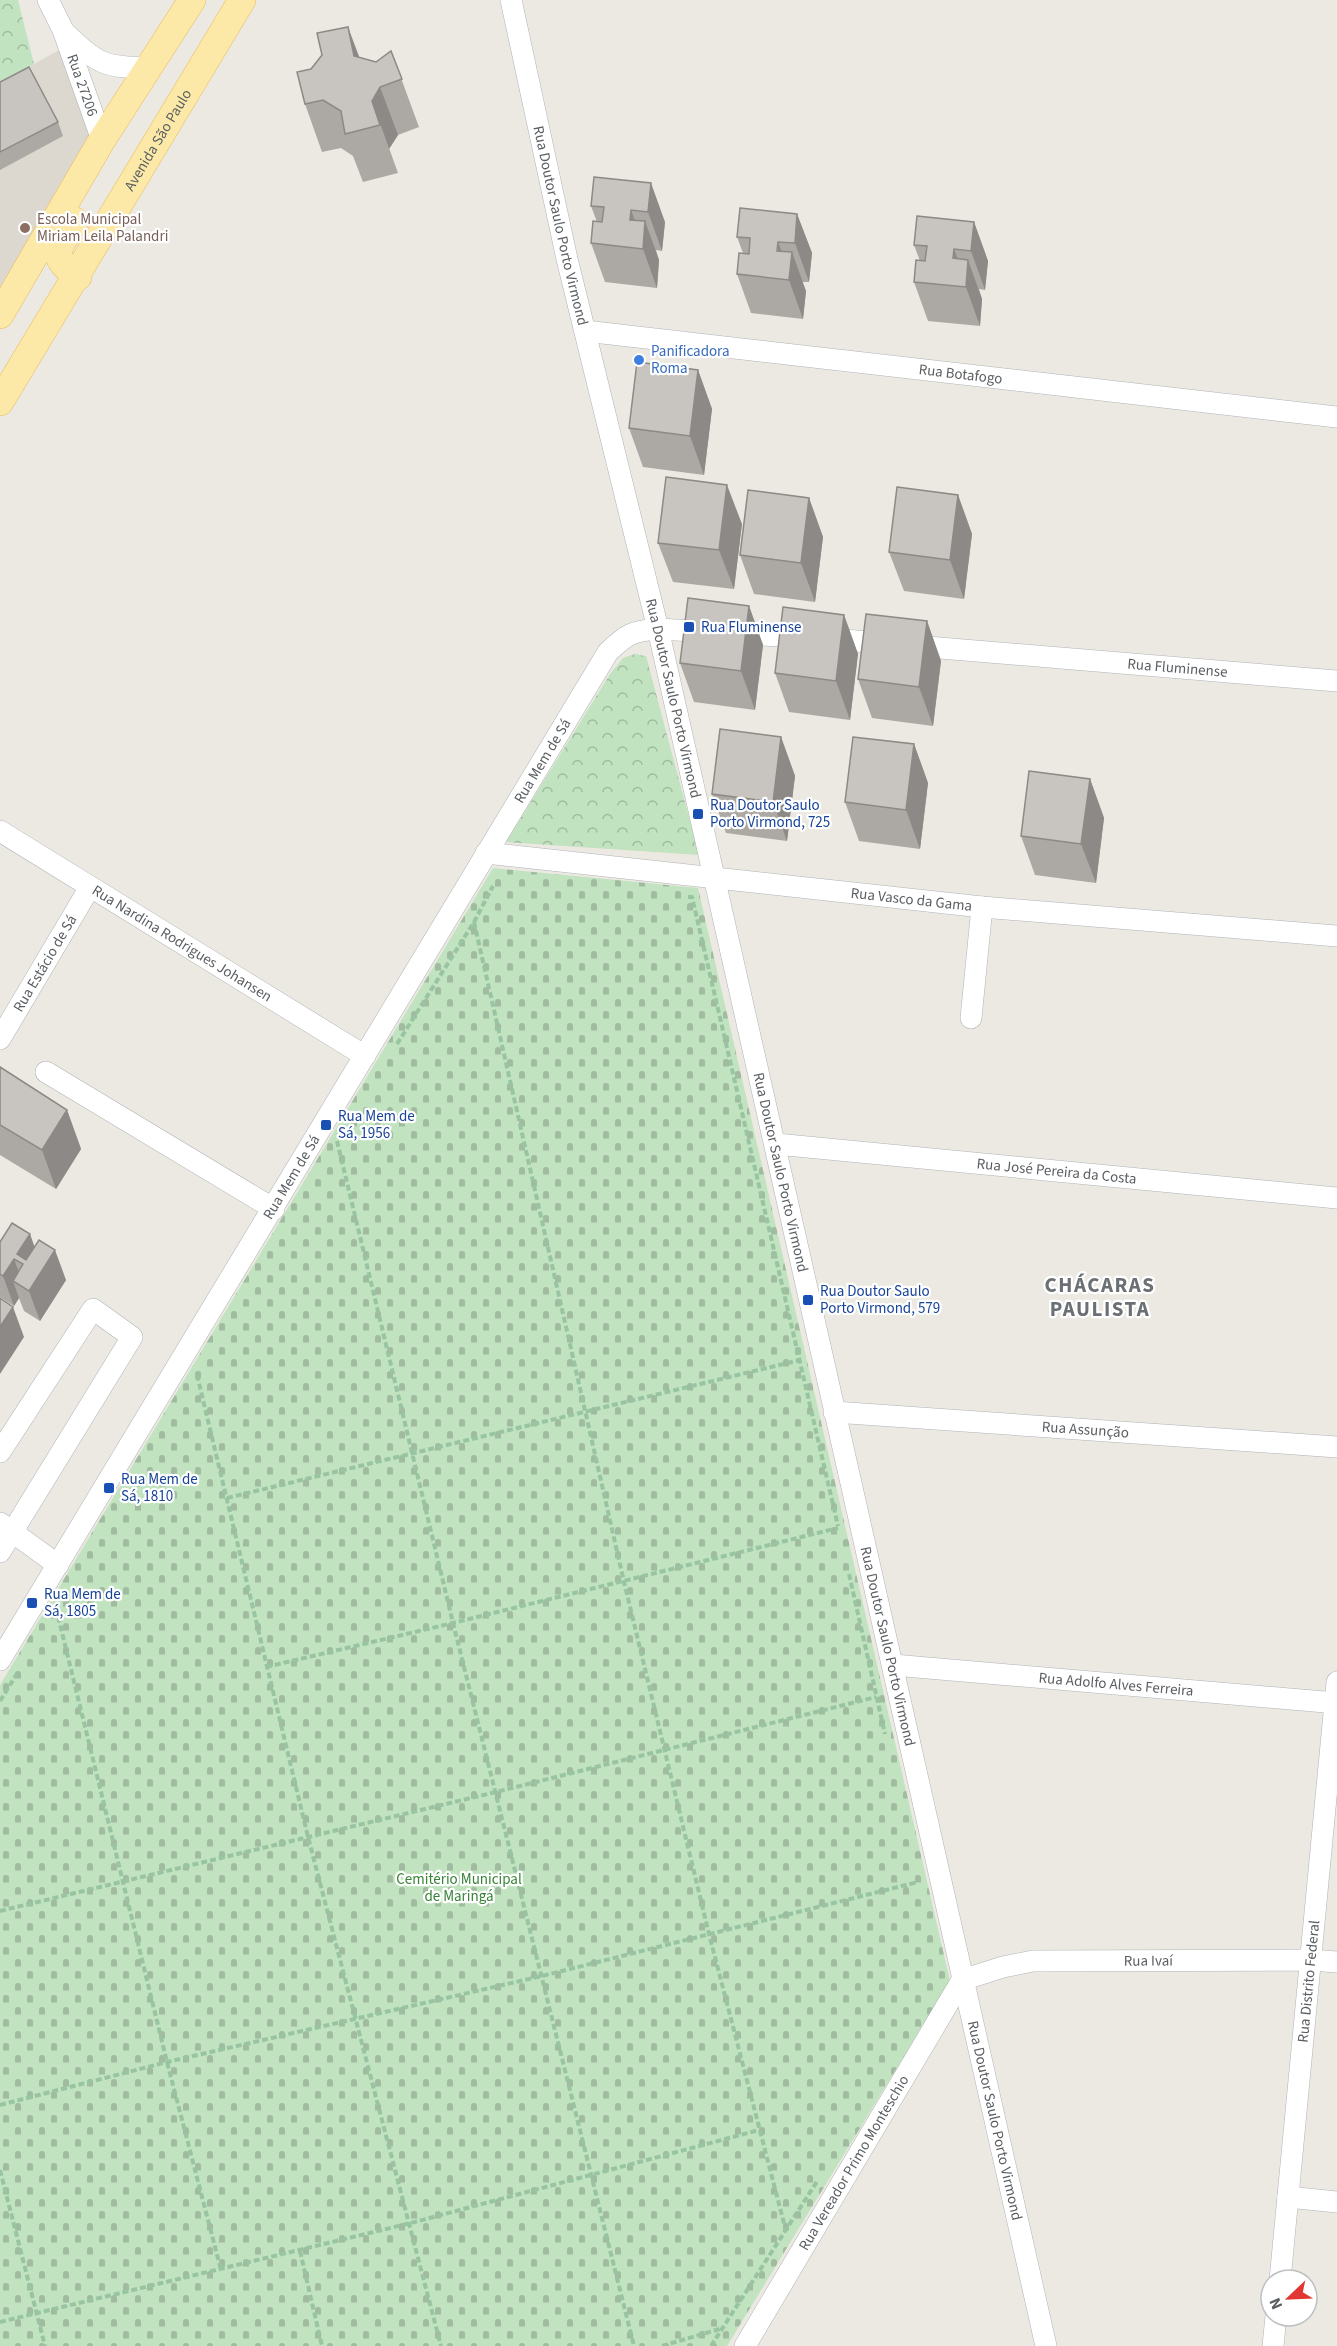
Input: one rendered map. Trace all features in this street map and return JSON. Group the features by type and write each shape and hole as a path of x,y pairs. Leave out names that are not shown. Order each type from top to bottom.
{"main road":[{"path":"0,315 102,140 192,0"},
{"name":"Avenida São Paulo","path":"0,402 78,276 242,0"},
{"path":"78,276 62,265 58,257 58,249 95,188 102,159 102,140"}],"street":[{"name":"Rua 27206","path":"48,0 63,30 102,140"},
{"name":"Rua Doutor Saulo Porto Virmond","path":"511,0 548,176 658,629 776,1144 834,1412 1046,2346"},
{"name":"Rua 27206","path":"63,30 87,54 102,63 116,67 150,67"},
{"name":"Rua Botafogo","path":"585,331 1337,417"},
{"name":"Rua Fluminense","path":"658,629 832,639 1337,681"},
{"name":"Rua Mem de Sá","path":"0,1660 608,652 622,639 637,630 658,629"},
{"name":"Rua Nardina Rodrigues Johansen","path":"0,831 365,1056"},
{"name":"Rua Vasco da Gama","path":"486,853 981,907 1337,936"},
{"name":"Rua Estácio de Sá","path":"0,1039 90,887"},
{"path":"971,1018 981,907"},
{"path":"45,1072 274,1209"},
{"name":"Rua José Pereira da Costa","path":"776,1144 1337,1198"},
{"path":"0,1452 93,1309 132,1337 6,1528 0,1552"},
{"name":"Rua Assunção","path":"834,1412 1337,1447"},
{"path":"6,1528 58,1565"},
{"name":"Rua Adolfo Alves Ferreira","path":"893,1665 1336,1696"},
{"name":"Rua Distrito Federal","path":"1281,2268 1336,1696"},
{"name":"Rua Ivaí","path":"962,1980 1003,1966 1033,1961 1311,1960 1337,1962"},
{"name":"Rua Vereador Primo Monteschio","path":"745,2346 962,1980"},
{"path":"1288,2197 1337,2202"},
{"path":"1273,2346 1275,2328"}],"path":[{"path":"393,1051 474,922 498,876"},
{"path":"681,896 692,897 841,1539"},
{"path":"474,922 624,1582 709,1934 786,2232"},
{"path":"331,1151 343,1131"},
{"path":"337,1141 453,1623 633,2346"},
{"path":"227,1498 800,1360"},
{"path":"191,1385 203,1365"},
{"path":"197,1375 308,1837 411,2223 441,2346"},
{"path":"266,1667 624,1582 838,1528"},
{"path":"848,1573 887,1743"},
{"path":"51,1617 63,1598"},
{"path":"57,1608 166,2062 221,2270"},
{"path":"0,1701 23,1664"},
{"path":"0,1911 496,1792 876,1696"},
{"path":"0,2105 166,2062 542,1976 918,1882 921,1893"},
{"path":"0,2322 411,2223 759,2130"},
{"path":"0,2170 45,2346"},
{"path":"711,2346 823,2171"},
{"path":"300,2251 322,2346"},
{"path":"662,2346 724,2327"}],"shaded area":[{"name":"Escola Municipal Miriam Leila Palandri","path":"68,45 102,140 0,316 0,83"}],"green space":[{"path":"0,0 18,0 34,64 0,83"},
{"path":"635,654 646,656 699,855 506,842 610,674 623,658"},
{"name":"Cemitério Municipal de Maringá","path":"493,868 698,888 950,1981 727,2346 0,2346 0,1685"}],"building":[{"path":"348,27 354,56 376,62 391,51 402,79 380,87 372,101 380,125 345,134 341,111 323,100 305,104 297,72 311,69 322,55 317,33"},
{"path":"29,67 58,122 0,152 0,82"},
{"path":"594,177 651,183 648,212 631,210 630,220 645,221 643,249 591,243 593,221 602,222 604,207 591,206"},
{"path":"740,208 797,214 795,243 778,242 777,251 792,252 789,280 737,274 739,253 749,254 750,238 737,237"},
{"path":"917,216 974,222 971,251 954,249 953,258 968,260 966,287 914,282 916,260 925,261 927,246 914,245"},
{"path":"637,362 698,370 690,436 629,428"},
{"path":"666,477 727,485 719,550 658,543"},
{"path":"897,487 958,495 950,560 889,552"},
{"path":"748,490 809,498 801,563 740,555"},
{"path":"688,598 749,606 741,671 680,663"},
{"path":"783,607 844,615 836,681 775,673"},
{"path":"866,614 927,621 919,687 858,679"},
{"path":"720,729 781,737 773,802 712,794"},
{"path":"853,737 914,744 906,810 845,802"},
{"path":"1029,771 1090,779 1081,844 1021,836"},
{"path":"0,1067 67,1110 42,1150 0,1125"},
{"path":"12,1223 30,1234 17,1254 26,1260 39,1240 55,1250 29,1291 13,1281 23,1264 14,1259 3,1276 0,1274 0,1242"},
{"path":"0,1298 13,1307 0,1327"}],"place":[{"name":"Escola Municipal Miriam Leila Palandri","path":"25,228"},
{"name":"Panificadora Roma","path":"639,360"},
{"name":"Rua Fluminense","path":"689,627"},
{"name":"Rua Doutor Saulo Porto Virmond, 725","path":"698,814"},
{"name":"Rua Mem de Sá, 1956","path":"326,1125"},
{"name":"Rua Doutor Saulo Porto Virmond, 579","path":"808,1300"},
{"name":"Rua Mem de Sá, 1810","path":"109,1488"},
{"name":"Rua Mem de Sá, 1805","path":"32,1603"}],"district":[{"name":"CHÁCARAS PAULISTA","path":"1100,1297"}]}
